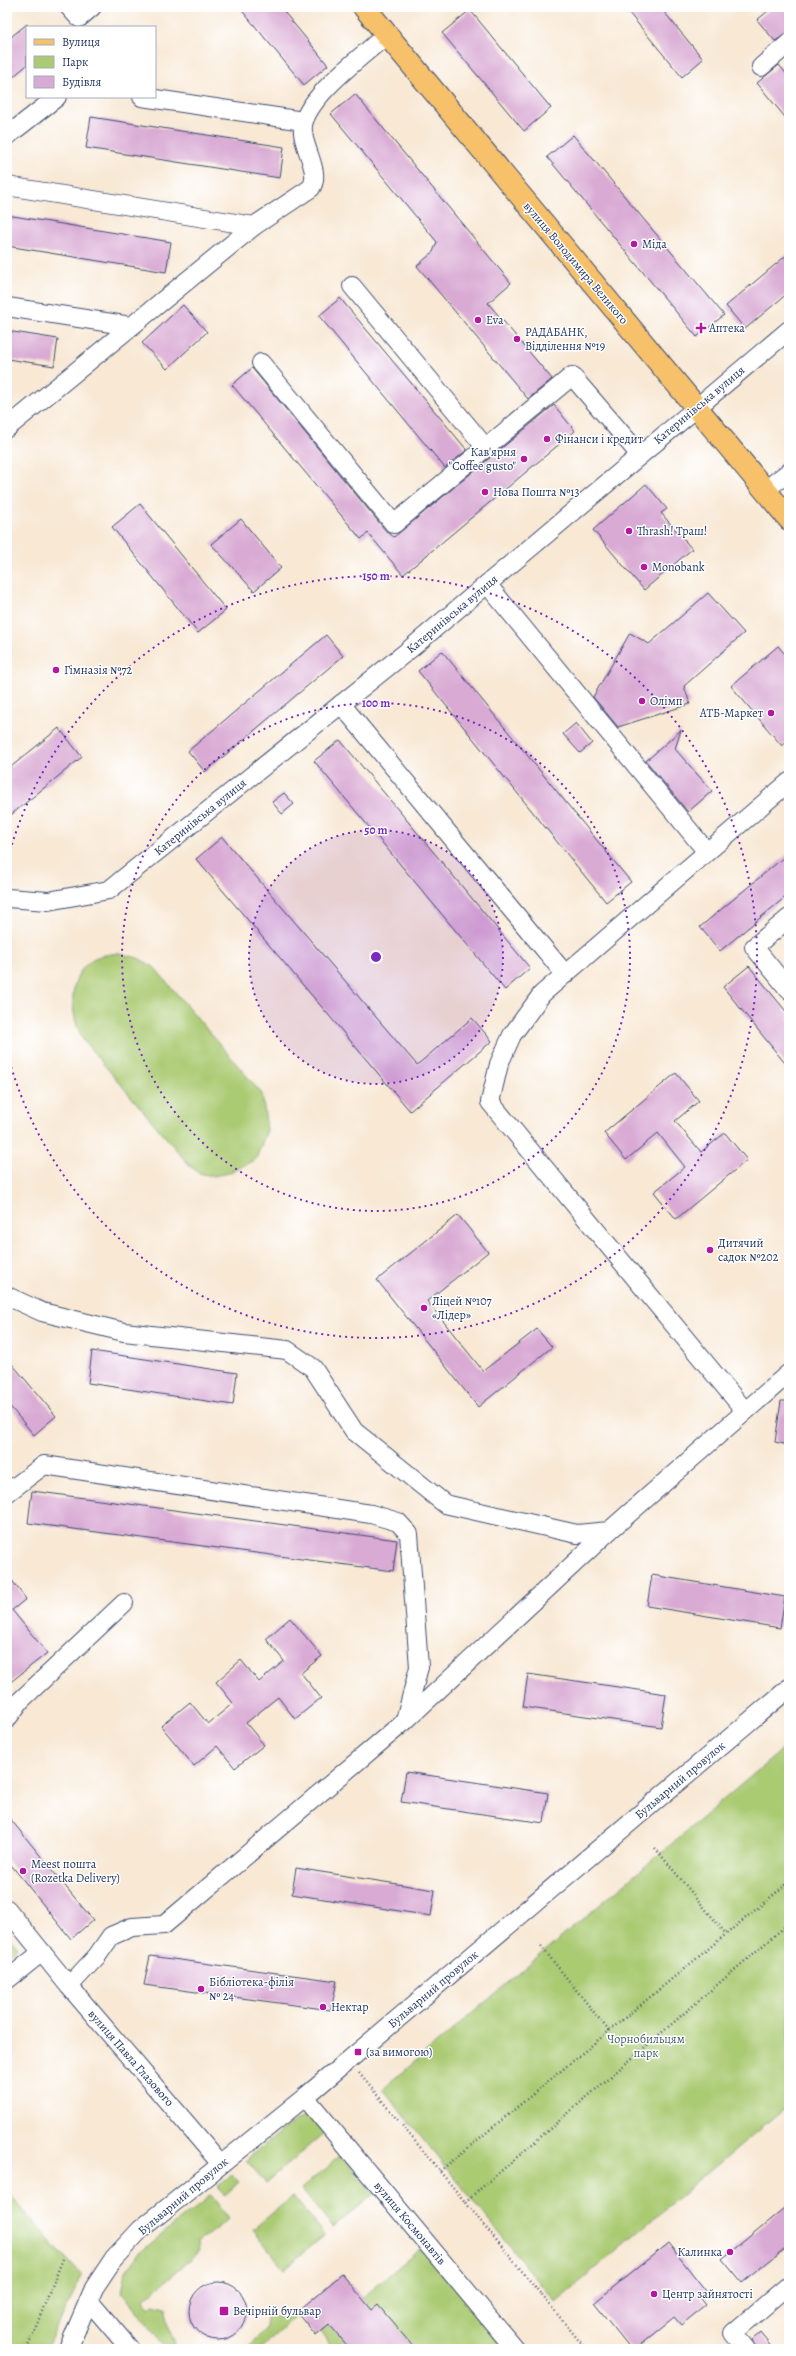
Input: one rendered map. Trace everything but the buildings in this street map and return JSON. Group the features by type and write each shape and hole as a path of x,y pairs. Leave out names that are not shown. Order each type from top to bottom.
{"main road":[{"name":"вулиця Володимира Великого","path":"364,7 789,518"}],"street":[{"path":"7,428 254,226 301,196 314,182 315,173 306,151 303,121 319,95 386,35"},
{"path":"760,67 789,43"},
{"path":"7,136 55,98"},
{"path":"149,98 303,121"},
{"path":"7,186 254,226"},
{"path":"352,286 486,448"},
{"path":"7,306 131,326"},
{"name":"Катеринівська вулиця","path":"7,898 48,902 109,890 341,704 487,584 789,330"},
{"path":"261,363 394,524 572,376 640,454"},
{"path":"765,490 789,472"},
{"path":"487,584 707,852"},
{"path":"341,704 565,974"},
{"path":"746,1412 490,1102 498,1064 512,1035 542,994 789,782"},
{"path":"789,918 754,948 789,990"},
{"path":"7,1296 42,1312 124,1332 287,1350 313,1368 354,1431 445,1504 577,1534 609,1531"},
{"path":"69,1986 97,1956 111,1936 132,1927 164,1925 405,1721 609,1531 789,1373"},
{"path":"7,1493 44,1465 371,1514 398,1522 409,1534 419,1666 405,1721"},
{"path":"7,1719 21,1700 124,1603"},
{"name":"Бульварний провулок","path":"68,2349 94,2288 114,2258 141,2229 305,2097 789,1688"},
{"name":"вулиця Павла Глазового","path":"7,1909 69,1986 221,2164"},
{"path":"7,1980 42,1952"},
{"name":"вулиця Космонавтів","path":"305,2097 515,2349"},
{"path":"746,2349 733,2334 789,2285"},
{"path":"89,2301 130,2349"}],"path":[{"path":"656,1848 726,1934"},
{"path":"440,2171 789,1882"},
{"path":"465,2202 789,1923"},
{"path":"541,1946 609,2031"},
{"path":"348,2060 586,2349"},
{"path":"27,2349 64,2256"}],"green space":[{"path":"118,953 138,958 154,967 262,1094 267,1130 256,1159 229,1173 213,1176 199,1173 190,1166 83,1040 76,1021 73,1000 77,979 82,970 95,958"},
{"name":"Чорнобильцям парк","path":"789,1744 789,2104 555,2302 383,2089"},
{"path":"7,1934 18,1947 7,1956"},
{"path":"306,2117 311,2118 327,2130 266,2183 246,2160 294,2121"},
{"path":"341,2155 374,2194 333,2228 301,2189"},
{"path":"232,2175 239,2182 225,2195 218,2187"},
{"path":"7,2192 82,2276 46,2349 7,2349"},
{"path":"211,2195 229,2219 198,2242 199,2252 143,2300 149,2308 153,2304 166,2307 169,2329 172,2339 178,2349 166,2349 122,2293 126,2271 139,2253"},
{"path":"293,2196 325,2235 284,2269 252,2230"},
{"path":"427,2243 515,2349 330,2349 322,2331"},
{"path":"295,2310 298,2314 260,2349 248,2349 266,2327 267,2316 286,2318"}],"place":[{"name":"Міда","path":"634,244"},
{"name":"Eva","path":"478,320"},
{"name":"Аптека","path":"701,328"},
{"name":"РАДАБАНК, Відділення №19","path":"517,339"},
{"name":"Фінанси і кредит","path":"547,439"},
{"name":"Кав'ярня \"Coffee gusto\"","path":"524,459"},
{"name":"Нова Пошта №13","path":"485,492"},
{"name":"Thrash! Траш!","path":"629,531"},
{"name":"Monobank","path":"644,567"},
{"name":"Гімназія №72","path":"56,670"},
{"name":"Олімп","path":"642,701"},
{"name":"АТБ-Маркет","path":"771,713"},
{"name":"Дитячий садок №202","path":"710,1250"},
{"name":"Ліцей №107 «Лідер»","path":"424,1308"},
{"name":"Meest пошта (Rozetka Delivery)","path":"23,1871"},
{"name":"Бібліотека-філія № 24","path":"201,1989"},
{"name":"Нектар","path":"323,2007"},
{"name":"(за вимогою)","path":"358,2052"},
{"name":"Калинка","path":"730,2252"},
{"name":"Центр зайнятості","path":"654,2294"},
{"name":"Вечірній бульвар","path":"224,2311"}]}
